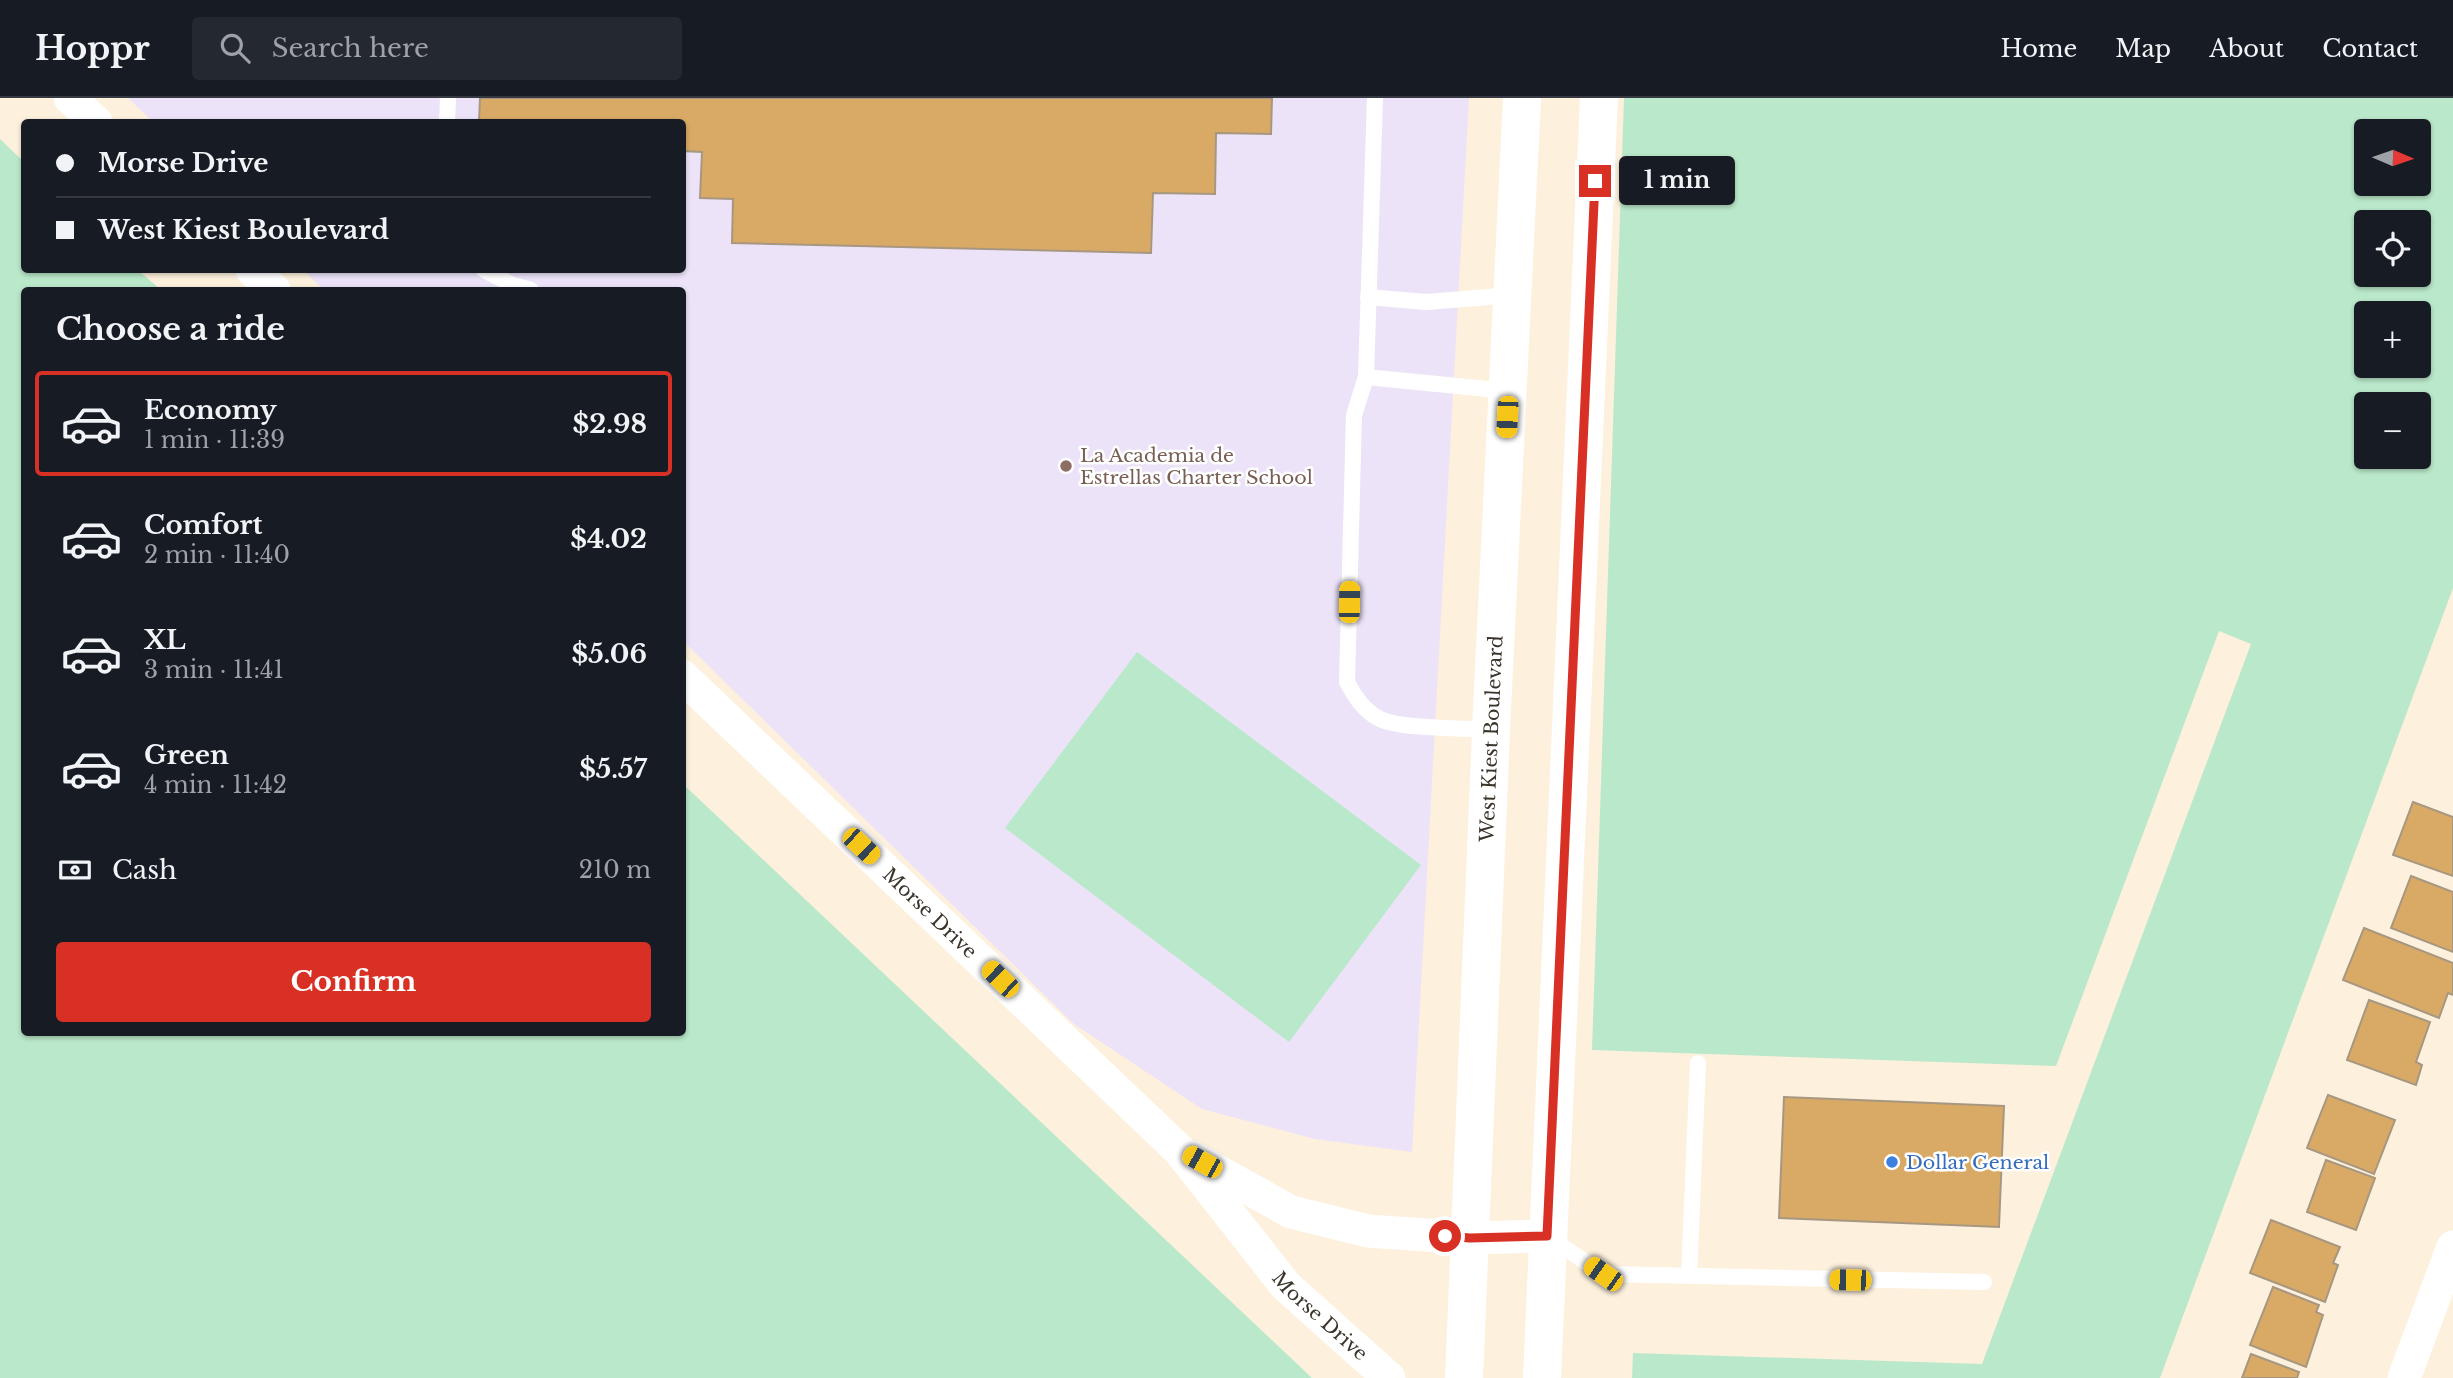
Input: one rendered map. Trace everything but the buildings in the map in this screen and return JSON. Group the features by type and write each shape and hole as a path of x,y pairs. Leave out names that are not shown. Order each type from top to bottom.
{"main road":[{"name":"West Kiest Boulevard","path":"1464,1378 1491,730 1522,98"},
{"path":"1542,1378 1599,98"}],"street":[{"path":"70,98 93,119"},
{"path":"255,273 271,287"},
{"name":"Morse Drive","path":"686,680 1180,1150 1286,1286 1389,1378"},
{"name":"Morse Drive","path":"1180,1150 1291,1212 1368,1231 1470,1238 1547,1236"},
{"path":"2404,1378 2444,1296 2453,1247"}],"lane":[{"path":"447,119 448,98"},
{"path":"1375,98 1366,377 1354,415 1348,682 1359,703 1381,720 1409,725 1491,730"},
{"path":"490,273 520,287"},
{"path":"1368,297 1426,302 1514,295"},
{"path":"1366,377 1508,391"},
{"path":"1689,1276 1698,1063"},
{"path":"1547,1236 1603,1274 1984,1282"}],"shaded area":[{"name":"La Academia de Estrellas Charter School","path":"128,98 1469,98 1412,1152 1315,1139 1202,1109 1074,1024 686,644 686,287 321,287 306,273 686,273 686,119 150,119"}],"green space":[{"path":"1624,98 2453,98 2453,588 2160,1378 1632,1378 1633,1353 1982,1364 2251,644 2219,631 2056,1066 1592,1050"},
{"path":"0,139 21,159 21,273 141,273 158,287 21,287 21,1036 686,1036 686,787 1312,1378 0,1378"},
{"path":"1137,652 1421,865 1289,1042 1005,828"}],"place":[{"name":"La Academia de Estrellas Charter School","path":"1066,466"},
{"name":"Dollar General","path":"1892,1162"}],"route":[{"path":"1445,1236 1547,1236 1595,181"}]}
